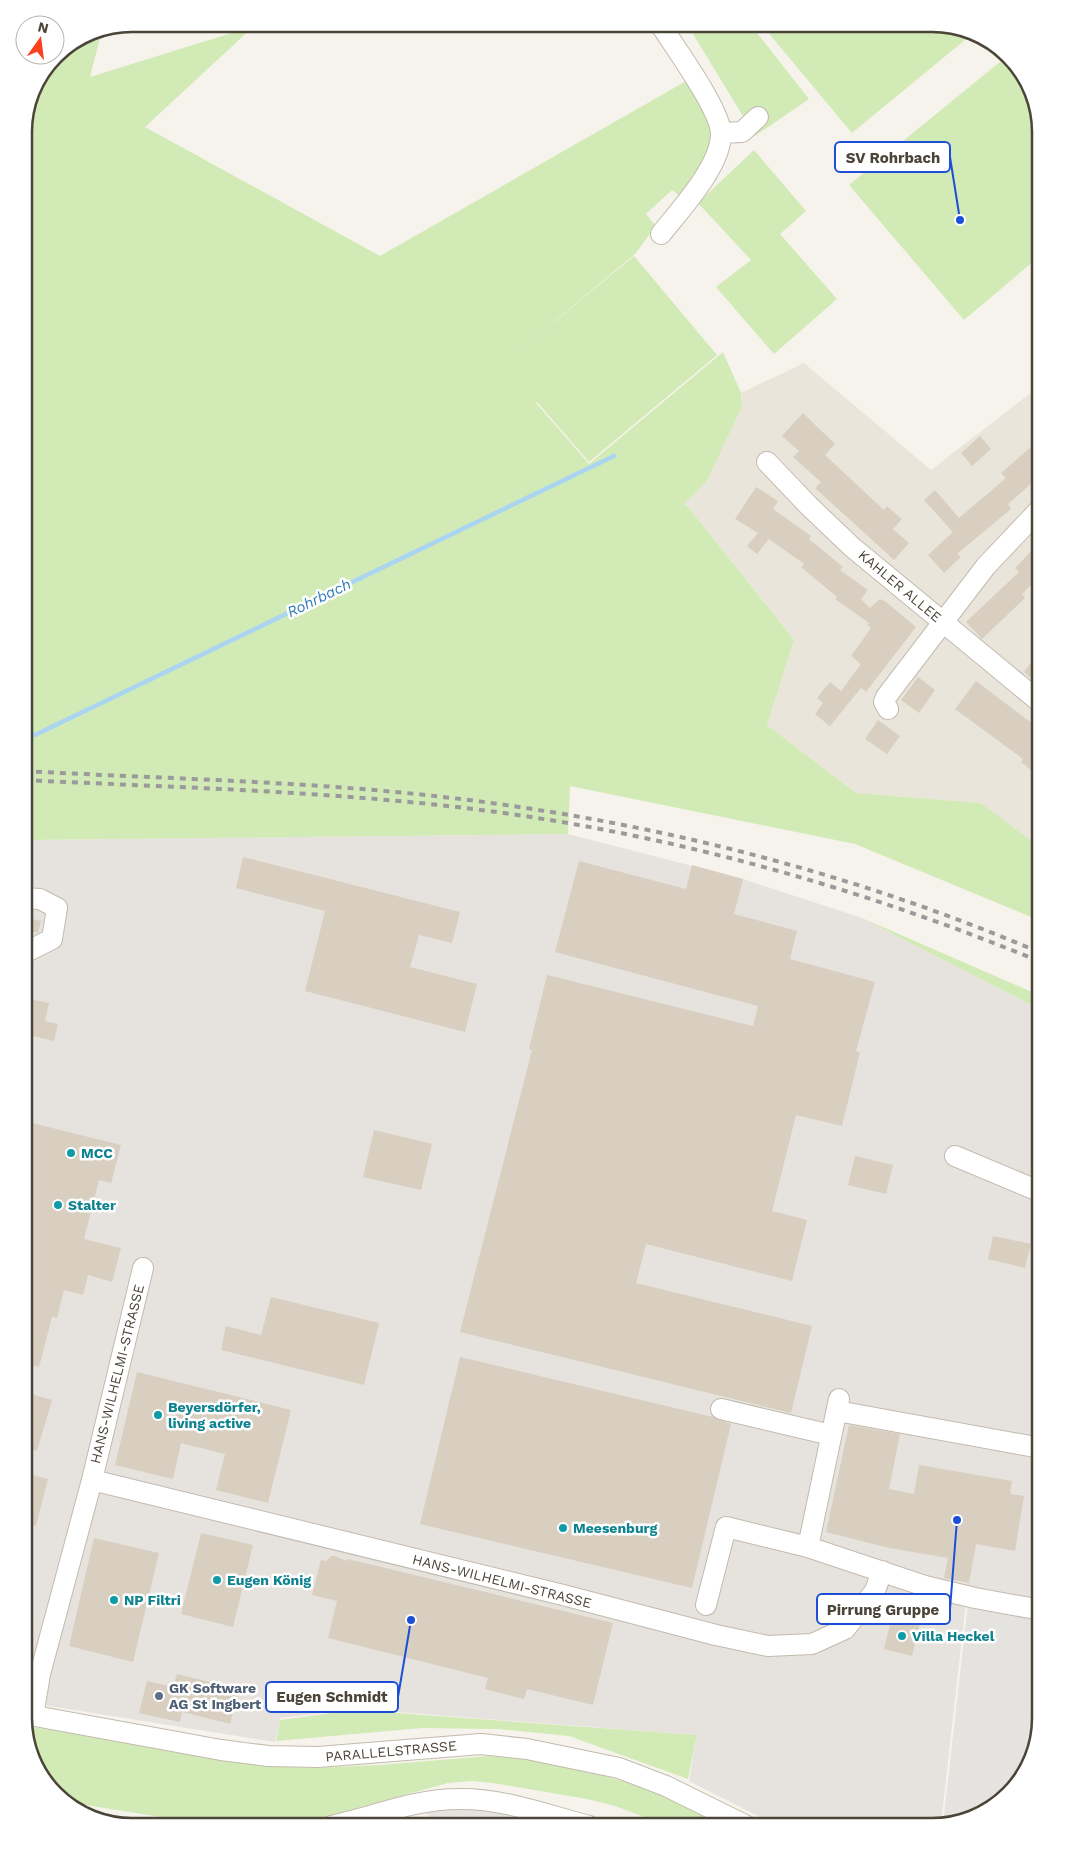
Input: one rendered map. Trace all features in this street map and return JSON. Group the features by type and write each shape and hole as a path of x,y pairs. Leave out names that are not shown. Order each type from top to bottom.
{"street":[{"path":"661,234 688,202 707,173 718,149 721,133 705,93 666,33"},
{"path":"721,133 742,132 758,117"},
{"name":"KAHLER ALLEE","path":"767,462 852,547 1032,696"},
{"path":"888,709 884,702 886,697 986,566 1032,517"},
{"path":"32,949 52,939 57,908 40,899 33,899"},
{"path":"955,1156 1032,1188"},
{"name":"HANS-WILHELMI-STRASSE","path":"32,1701 92,1480 143,1268"},
{"path":"808,1547 838,1404 1032,1446"},
{"path":"721,1409 831,1435"},
{"name":"HANS-WILHELMI-STRASSE","path":"92,1480 564,1595 716,1635 768,1646 812,1644 845,1630 875,1591 882,1572"},
{"path":"706,1605 726,1527 808,1547 925,1586 975,1598 1032,1608"},
{"name":"PARALLELSTRASSE","path":"32,1716 221,1750 268,1756 318,1757 481,1744 527,1749 620,1768 666,1786 730,1818"},
{"path":"364,1817 414,1804 457,1798 504,1804 556,1818"}],"shaded area":[{"path":"804,363 931,470 1032,392 1032,841 981,803 856,793 767,725 794,640 684,504 707,481 742,405 741,393"},
{"path":"568,834 743,879 862,918 1032,1005 1032,1612 966,1602 942,1817 762,1818 689,1781 697,1735 358,1709 280,1718 275,1742 32,1703 33,840"},
{"path":"968,1603 1032,1614 1032,1731 1025,1756 1008,1783 988,1801 965,1812 944,1817"},
{"path":"414,1804 504,1804 510,1817 431,1817"}],"green space":[{"path":"234,32 247,32 145,127 380,256 688,80 705,104 713,125 711,147 702,168 682,198 672,190 646,214 656,226 635,254 512,357 634,256 717,355 589,462 536,403 589,464 723,352 741,393 742,406 707,481 684,504 794,640 767,725 856,793 981,803 1032,841 1032,917 855,844 570,786 568,834 33,840 33,119 43,88 53,72 59,65 65,65 65,59 77,49 100,38 90,77"},
{"path":"692,33 757,33 809,99 755,136"},
{"path":"768,33 939,33 952,34 967,39 852,133"},
{"path":"1002,61 1016,77 1025,94 1032,119 1032,263 964,320 849,185"},
{"path":"754,150 806,211 780,234 837,299 774,354 716,287 751,260 698,203"},
{"path":"862,918 1032,992 1032,1005"},
{"path":"354,1710 697,1735 688,1779 569,1736 498,1729 422,1728 276,1741 280,1720"},
{"path":"33,1727 287,1767 314,1768 380,1765 489,1756 535,1760 584,1770 649,1789 708,1818 646,1818 615,1806 587,1799 472,1781 448,1783 323,1817 161,1817 84,1805 77,1801 49,1773 40,1756"}],"building":[{"path":"803,413 835,444 825,455 884,510 887,506 902,519 893,529 909,543 894,560 815,488 821,482 793,457 799,451 782,436"},
{"path":"980,436 991,449 972,466 961,453"},
{"path":"1032,446 1032,483 1008,504 1011,509 957,554 961,557 944,573 928,555 953,532 924,500 935,490 959,518 1006,478 1001,473"},
{"path":"756,487 778,501 773,509 811,536 809,539 843,567 840,570 868,590 861,599 870,608 880,599 916,627 866,692 861,688 830,726 815,714 823,703 817,698 830,682 841,691 861,664 851,656 871,628 867,625 869,623 835,599 837,597 801,567 804,564 769,539 757,554 747,546 758,533 735,519"},
{"path":"1032,550 1032,584 1022,594 1025,598 982,639 966,622 1019,572 1015,568"},
{"path":"1032,662 1032,679 1024,672"},
{"path":"918,677 935,690 919,713 901,700"},
{"path":"976,681 1032,723 1032,771 1021,762 1023,759 955,709"},
{"path":"878,720 900,736 887,754 865,739"},
{"path":"243,857 460,912 452,943 419,935 410,967 477,984 465,1032 305,991 325,911 236,888"},
{"path":"579,861 686,889 692,865 743,879 734,914 797,931 790,959 875,982 856,1051 860,1052 842,1126 796,1115 772,1211 807,1220 792,1281 646,1244 636,1283 812,1326 791,1413 460,1332 532,1050 529,1049 547,975 753,1026 758,1006 555,952"},
{"path":"33,919 41,921 38,933 32,931"},
{"path":"32,1000 49,1003 45,1021 58,1024 54,1041 32,1036"},
{"path":"32,1123 121,1145 111,1183 99,1180 84,1239 121,1248 112,1282 88,1275 83,1295 64,1290 57,1318 52,1317 39,1367 32,1366"},
{"path":"374,1130 432,1144 421,1190 363,1177"},
{"path":"855,1156 893,1165 886,1194 848,1185"},
{"path":"993,1236 1031,1244 1025,1268 988,1259"},
{"path":"271,1297 379,1323 364,1385 221,1350 226,1326 261,1335"},
{"path":"460,1357 713,1417 731,1424 692,1588 420,1524"},
{"path":"137,1372 291,1410 268,1503 216,1490 225,1454 181,1443 173,1479 115,1465"},
{"path":"32,1394 52,1400 37,1451 32,1450"},
{"path":"849,1425 900,1434 889,1489 914,1494 919,1465 1012,1481 1010,1494 1024,1496 1015,1551 976,1544 969,1583 944,1578 948,1558 889,1548 826,1532"},
{"path":"32,1475 48,1479 36,1526 32,1525"},
{"name":"Eugen König","path":"201,1533 253,1545 233,1627 181,1614"},
{"name":"NP Filtri","path":"94,1538 159,1553 133,1662 69,1646"},
{"path":"331,1556 613,1623 593,1705 527,1689 524,1699 485,1689 488,1678 328,1638 337,1601 312,1595 321,1560 326,1561"},
{"name":"Villa Heckel","path":"892,1616 920,1623 912,1656 884,1649"},
{"path":"177,1674 239,1689 230,1724 182,1712 180,1722 139,1713 147,1681 173,1687"}],"waterway":[{"name":"Rohrbach","path":"33,734 35,735 614,456"}],"railway":[{"path":"33,771 292,784 399,792 528,808 603,821 678,836 826,875 898,898 1032,949"},
{"path":"33,780 324,795 444,806 573,824 641,837 777,871 910,912 1032,958"}],"place":[{"name":"SV Rohrbach","path":"960,220"},
{"name":"MCC","path":"71,1153"},
{"name":"Stalter","path":"58,1205"},
{"name":"Beyersdörfer, living active","path":"158,1415"},
{"name":"Pirrung Gruppe","path":"957,1520"},
{"name":"Meesenburg","path":"563,1528"},
{"name":"Eugen König","path":"217,1580"},
{"name":"NP Filtri","path":"114,1600"},
{"name":"Eugen Schmidt","path":"411,1620"},
{"name":"Villa Heckel","path":"902,1636"},
{"name":"GK Software AG St Ingbert","path":"159,1696"}]}
